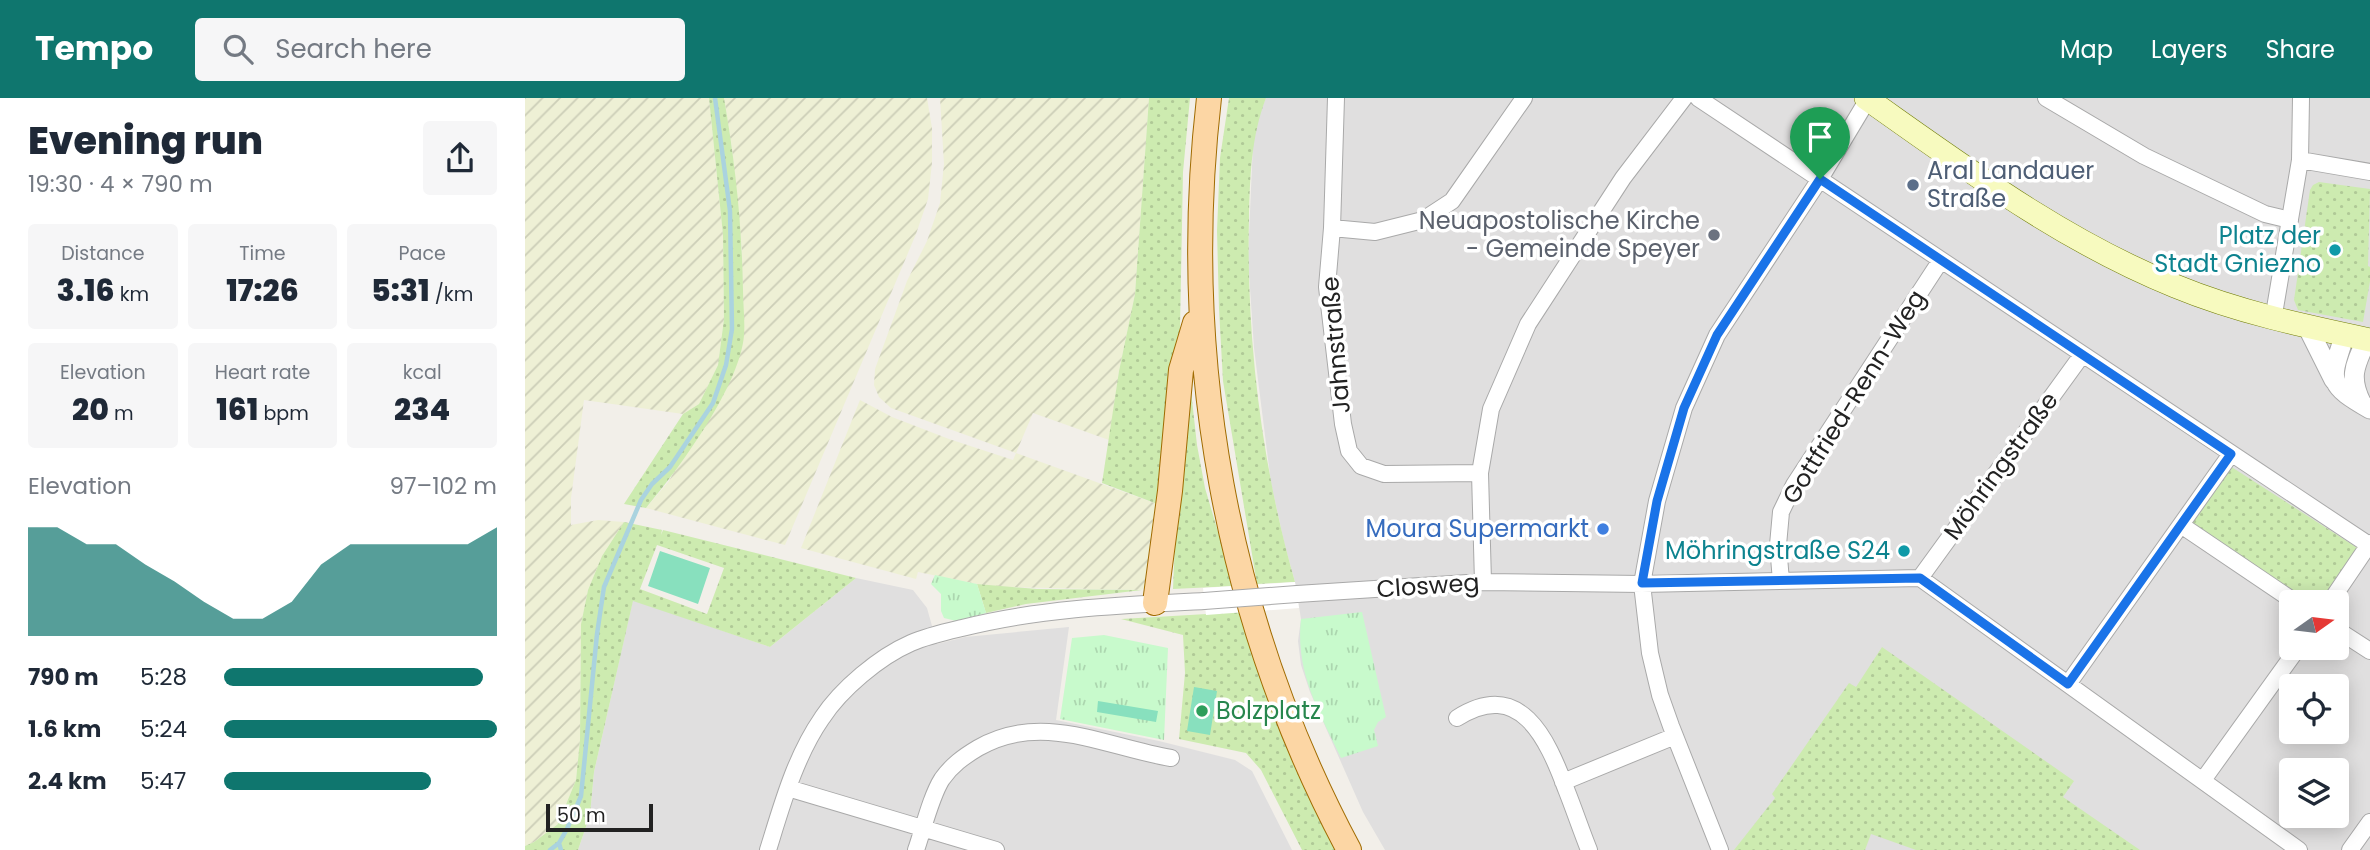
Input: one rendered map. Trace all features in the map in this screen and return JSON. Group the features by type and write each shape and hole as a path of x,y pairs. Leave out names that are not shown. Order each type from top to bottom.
{"main road":[{"path":"1209,98 1201,179 1200,302 1205,372 1219,477 1241,576 1266,660 1313,778 1349,850"},
{"path":"1867,99 1961,165 2069,234 2175,286 2273,320 2361,338"},
{"path":"1155,604 1170,491 1181,370 1200,302"}],"street":[{"name":"Jahnstraße","path":"1336,98 1332,228 1327,287 1343,424 1349,451 1361,466 1384,474 1480,473"},
{"path":"1332,228 1375,232 1423,220 1452,201 1524,98"},
{"path":"1483,582 1480,473 1492,409 1528,324 1623,178 1683,98"},
{"path":"1698,98 2369,544 2338,590"},
{"path":"2046,98 2144,156 2265,214 2290,220"},
{"path":"2071,114 2080,98"},
{"path":"2273,320 2300,160 2301,98"},
{"path":"1720,850 1675,736 1653,667 1642,583 1657,501 1684,408 1717,335 1820,179 1867,99"},
{"path":"2300,160 2370,172"},
{"name":"Gottfried-Renn-Weg","path":"1781,581 1778,545 1781,512 1794,485 1941,260"},
{"path":"2307,326 2341,392 2366,406"},
{"path":"2335,380 2335,369 2361,338"},
{"path":"2361,338 2353,384 2366,406"},
{"name":"Möhringstraße","path":"1920,578 2083,355"},
{"path":"2068,684 2231,454"},
{"path":"2181,525 2279,591"},
{"path":"1920,578 2299,850"},
{"name":"Closweg","path":"768,850 787,788 808,741 823,716 853,683 876,665 910,643 939,634 1017,617 1107,606 1483,582 1642,583 1920,578"},
{"path":"2349,637 2370,651"},
{"path":"2203,780 2289,660"},
{"path":"1457,718 1473,708 1499,705 1516,711 1534,726 1545,741 1589,850"},
{"path":"916,850 941,781 958,760 990,741 1032,730 1067,733 1171,758"},
{"path":"1563,782 1675,736"},
{"path":"787,788 996,850"},
{"path":"2350,850 2370,822"}],"shaded area":[{"path":"1266,98 2370,98 2370,850 1385,850 1363,812 1310,692 1301,665 1298,641 1301,619 1295,582 1271,483 1254,348 1248,258 1256,122"},
{"path":"856,578 913,590 927,608 937,644 965,637 1069,627 1056,720 1235,760 1252,771 1292,850 578,850 590,815 594,772 633,600 770,647"}],"green space":[{"path":"525,98 709,98 723,235 724,319 718,365 699,404 683,414 584,400 571,498 571,525 598,520 624,522 602,556 588,590 581,624 580,740 576,780 558,824 525,846"},
{"path":"709,98 724,98 731,145 741,241 743,343 738,363 717,407 689,452 646,508 624,504 683,414 699,404 718,365 724,319 723,235"},
{"path":"724,98 927,98 932,128 928,199 916,234 785,545 646,508 669,481 743,342 742,250"},
{"path":"940,98 1149,98 1135,294 1119,371 1109,440 1033,413 1016,453 891,408 879,397 874,385 875,369 907,281 927,241 940,203 944,164"},
{"path":"1149,98 1190,98 1183,172 1180,328 1160,505 1102,483 1119,371 1135,294"},
{"path":"1229,98 1266,98 1257,127 1251,172 1250,309 1265,448 1295,582 1257,584 1223,381 1217,231 1220,158"},
{"name":"Platz der Stadt Gniezno","path":"2319,182 2370,189 2370,281 2363,322 2298,310 2294,300 2310,190"},
{"path":"1189,373 1205,488 1234,586 1173,589 1178,471"},
{"path":"860,400 892,417 949,439 1013,460 1016,453 1160,505 1148,585 1141,590 1005,587 918,572 916,579 801,548"},
{"path":"2230,466 2359,549 2332,590 2287,590 2188,522"},
{"path":"624,522 662,530 661,535 663,530 856,578 770,647 633,601 594,772 590,815 578,850 525,850 525,846 558,824 576,780 580,740 581,624 588,590 602,556","holes":["657,545 724,568 707,614 640,589"]},
{"path":"660,551 710,568 698,604 648,586"},
{"path":"935,575 977,584 986,613 956,621 944,618 941,611 941,594 931,584"},
{"path":"977,584 1037,589 1142,590 1026,604 986,613"},
{"path":"1241,612 1339,850 1302,850 1261,770 1246,753 1179,739 1185,673 1183,635 1121,619"},
{"path":"1362,612 1386,717 1378,722 1374,730 1378,746 1341,758 1305,674 1300,638 1301,619"},
{"path":"1104,635 1168,648 1164,740 1060,719 1072,638"},
{"path":"1882,647 2074,781 2063,797 2140,850 1916,850 1871,834 1865,850 1734,850 1775,798 1772,794 1849,683 1856,687"},
{"name":"Bolzplatz","path":"1194,687 1217,691 1210,735 1187,731"},
{"path":"1098,701 1158,711 1156,722 1097,712"}],"pier":[{"path":"1295,582 1299,608 1206,615 1203,588"}],"waterway":[{"path":"550,850 559,843 581,796 604,587 641,500 652,484 670,467 713,403 726,365 732,329 730,211 715,98"},
{"path":"559,843 561,850"}],"place":[{"name":"Aral Landauer Straße","path":"1913,185"},
{"name":"Neuapostolische Kirche - Gemeinde Speyer","path":"1714,235"},
{"name":"Platz der Stadt Gniezno","path":"2335,250"},
{"name":"Moura Supermarkt","path":"1603,529"},
{"name":"Möhringstraße S24","path":"1904,551"},
{"name":"Bolzplatz","path":"1202,711"}],"route":[{"path":"1820,179 2231,454 2068,684 1920,578 1642,583 1657,501 1684,408 1717,335 1820,179"}]}
